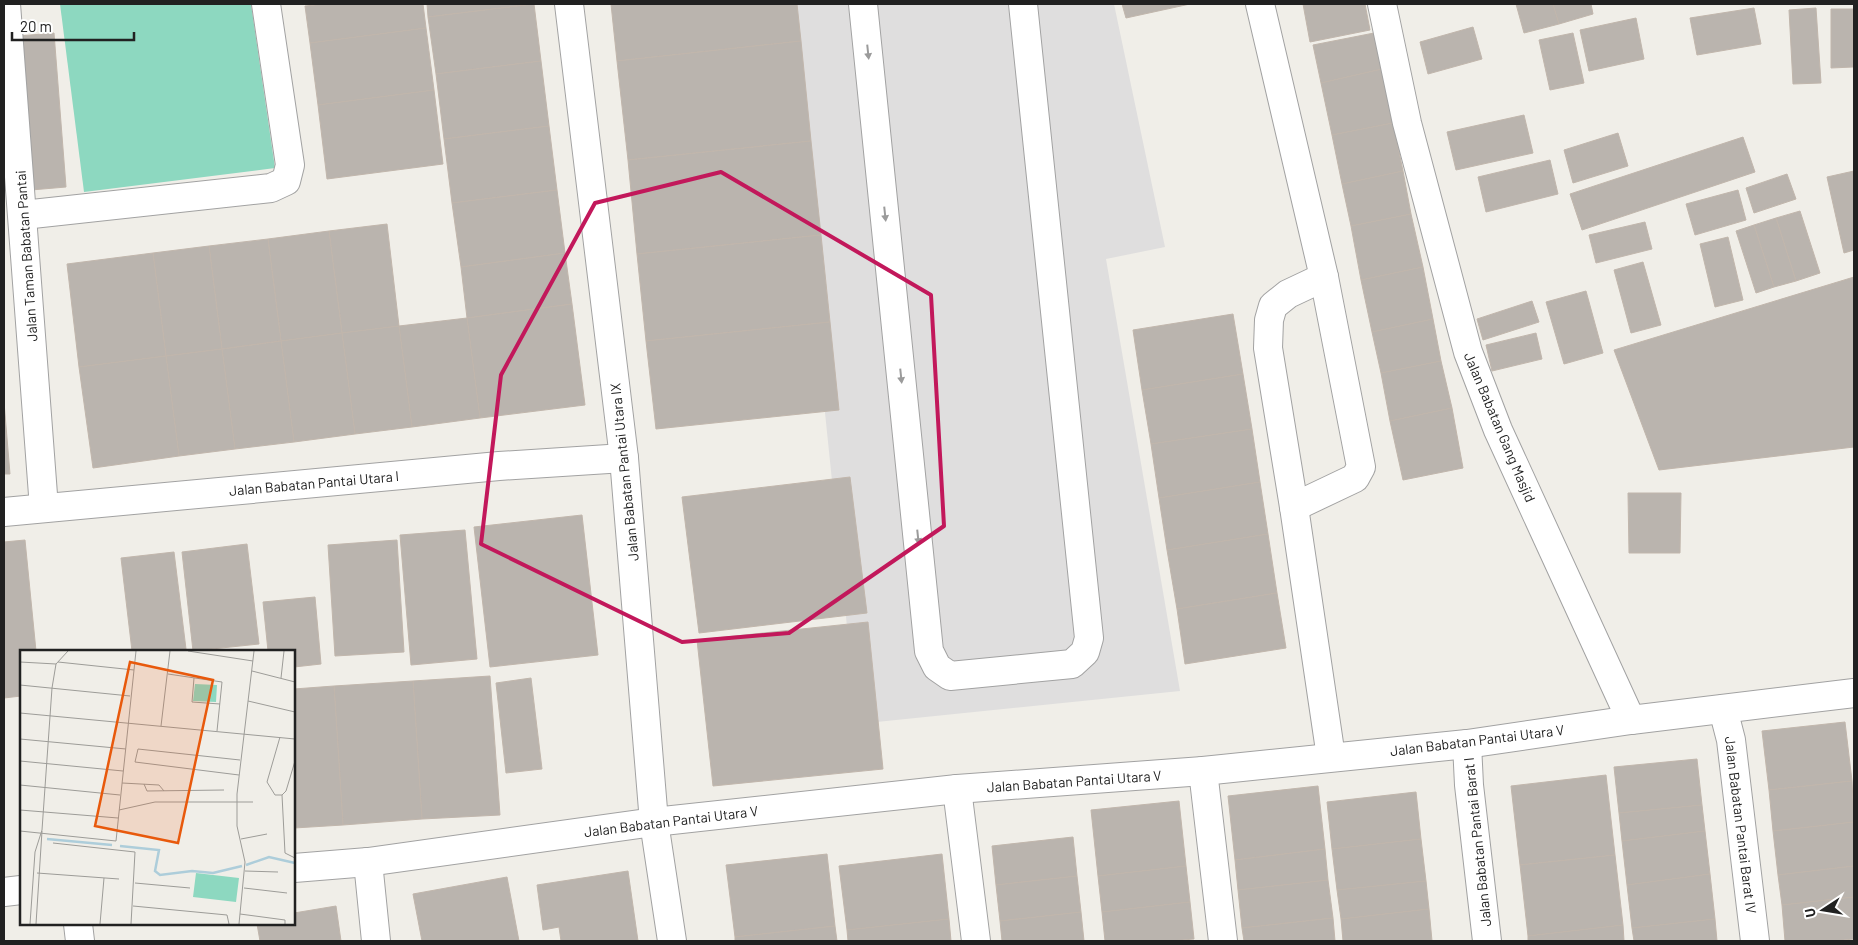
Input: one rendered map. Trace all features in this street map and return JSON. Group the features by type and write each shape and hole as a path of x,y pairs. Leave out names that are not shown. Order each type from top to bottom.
{"street":[{"name":"Jalan Taman Babatan Pantai","path":"6,4 44,508"},
{"path":"23,215 270,188 286,181 290,165 266,4"},
{"name":"Jalan Babatan Pantai Utara IX","path":"568,4 624,458 654,822 672,941"},
{"path":"864,4 930,651 937,667 950,676 1072,664 1085,652 1089,638 1023,4"},
{"path":"1260,4 1324,277 1361,467 1355,478 1294,507"},
{"name":"Jalan Babatan Gang Masjid","path":"1382,4 1408,123 1468,352 1498,430 1631,720"},
{"path":"1324,277 1288,294 1273,306 1268,320 1268,348 1331,757"},
{"name":"Jalan Babatan Pantai Utara I","path":"4,512 499,466 624,458"},
{"name":"Jalan Babatan Pantai Utara V","path":"295,868 368,862 654,822 958,789 1203,771 1467,744 1631,720 1854,693"},
{"name":"Jalan Babatan Pantai Barat IV","path":"1723,709 1731,740 1756,941"},
{"name":"Jalan Babatan Pantai Barat I","path":"1467,744 1469,785 1487,941"},
{"path":"1203,771 1223,941"},
{"path":"958,789 976,941"},
{"path":"368,862 376,941"},
{"path":"4,892 20,890"},
{"path":"78,925 80,941"}],"highlighted area":[{"path":"721,172 931,295 944,526 789,633 682,642 481,544 501,375 595,203"}],"shaded area":[{"path":"783,4 1114,4 1165,247 1106,259 1180,691 857,724"}],"green space":[{"path":"60,4 251,4 275,168 84,192"}],"building":[{"path":"325,4 423,4 426,28 310,43 305,6"},
{"path":"427,4 534,4 428,17"},
{"path":"534,4 541,61 436,74 428,17"},
{"path":"611,4 797,4 801,41 617,61"},
{"path":"1122,4 1190,4 1126,18"},
{"path":"1303,4 1365,4 1370,30 1310,42"},
{"path":"1516,4 1553,4 1559,24 1524,33"},
{"path":"1553,4 1591,4 1593,14 1559,24"},
{"path":"1754,8 1761,44 1697,55 1690,18"},
{"path":"1816,8 1821,83 1793,84 1789,10"},
{"path":"1831,9 1853,9 1853,67 1831,68"},
{"path":"1636,18 1644,59 1589,71 1580,30"},
{"path":"1473,27 1482,59 1428,74 1420,42"},
{"path":"426,28 434,90 318,105 310,43"},
{"path":"54,33 66,187 31,190 19,36"},
{"path":"1374,33 1382,69 1321,83 1313,45"},
{"path":"1573,33 1584,83 1550,90 1539,40"},
{"path":"801,41 811,141 628,160 617,61"},
{"path":"541,61 549,126 444,139 436,74"},
{"path":"1382,69 1393,123 1332,135 1321,83"},
{"path":"434,90 443,164 327,179 318,105"},
{"path":"1524,115 1533,153 1456,170 1447,132"},
{"path":"1393,123 1403,171 1342,184 1332,135"},
{"path":"549,126 557,190 452,203 444,139"},
{"path":"1618,133 1628,166 1573,183 1564,150"},
{"path":"1743,137 1755,172 1582,230 1570,194"},
{"path":"811,141 821,235 637,254 628,160"},
{"path":"1550,160 1558,194 1486,212 1478,177"},
{"path":"1403,171 1411,214 1351,226 1342,184"},
{"path":"1854,171 1854,250 1844,253 1827,177"},
{"path":"1787,174 1796,199 1754,213 1746,188"},
{"path":"557,190 565,253 461,267 452,203"},
{"path":"1738,190 1746,220 1695,235 1686,204"},
{"path":"1800,211 1820,273 1796,281 1776,218"},
{"path":"1411,214 1423,267 1361,280 1351,226"},
{"path":"1776,218 1796,281 1774,287 1754,225"},
{"path":"1645,222 1652,249 1596,263 1589,235"},
{"path":"387,224 399,326 342,333 329,231"},
{"path":"1754,225 1774,287 1756,293 1736,231"},
{"path":"329,231 342,333 281,341 268,239"},
{"path":"821,235 830,322 646,341 637,254"},
{"path":"1728,237 1743,300 1715,307 1700,244"},
{"path":"268,239 281,341 222,349 209,246"},
{"path":"209,246 222,349 166,356 153,253"},
{"path":"153,253 166,356 79,367 67,264"},
{"path":"565,253 572,304 467,318 461,267"},
{"path":"1643,262 1661,325 1631,333 1614,270"},
{"path":"1423,267 1433,319 1372,332 1361,280"},
{"path":"1854,277 1854,447 1659,470 1614,350"},
{"path":"1586,291 1603,353 1564,364 1546,302"},
{"path":"1532,301 1539,322 1483,340 1477,319"},
{"path":"572,304 585,405 480,418 467,318"},
{"path":"1233,314 1243,374 1142,390 1133,330"},
{"path":"467,318 480,418 412,427 399,326"},
{"path":"1433,319 1441,361 1381,373 1372,332"},
{"path":"830,322 839,410 656,429 646,341"},
{"path":"399,326 412,427 355,434 342,333"},
{"path":"342,333 355,434 294,442 281,341"},
{"path":"1536,333 1542,359 1492,371 1486,345"},
{"path":"281,341 294,442 235,449 222,349"},
{"path":"222,349 235,449 179,456 166,356"},
{"path":"166,356 179,456 93,468 79,367"},
{"path":"1441,361 1452,408 1390,421 1381,373"},
{"path":"1243,374 1252,429 1151,444 1142,390"},
{"path":"4,402 10,474 4,474"},
{"path":"1452,408 1463,468 1403,480 1390,421"},
{"path":"1252,429 1260,482 1159,498 1151,444"},
{"path":"850,477 867,613 699,633 682,497"},
{"path":"1260,482 1268,534 1167,550 1159,498"},
{"path":"1628,493 1681,493 1680,553 1629,553"},
{"path":"582,515 598,655 490,667 474,527"},
{"path":"465,530 477,659 411,665 400,535"},
{"path":"1268,534 1277,593 1177,609 1167,550"},
{"path":"25,540 36,650 20,650 20,696 4,698 4,542"},
{"path":"397,540 404,652 335,656 328,545"},
{"path":"247,544 259,644 193,650 182,552"},
{"path":"174,552 186,649 132,650 121,558"},
{"path":"1277,593 1286,648 1185,664 1177,609"},
{"path":"315,597 321,664 295,667 295,650 268,650 263,602"},
{"path":"868,622 883,769 713,786 697,640"},
{"path":"490,676 500,815 422,819 413,681"},
{"path":"531,678 542,769 506,773 496,683"},
{"path":"413,681 422,819 343,825 334,686"},
{"path":"334,686 343,825 295,828 295,689"},
{"path":"1845,722 1852,781 1769,790 1762,731"},
{"path":"1697,759 1702,805 1619,813 1614,767"},
{"path":"1606,775 1615,855 1520,865 1511,786"},
{"path":"1852,781 1854,822 1773,831 1769,790"},
{"path":"1318,786 1325,849 1235,860 1228,796"},
{"path":"1416,792 1421,839 1332,849 1327,802"},
{"path":"1179,801 1186,866 1098,876 1091,810"},
{"path":"1702,805 1705,831 1622,841 1619,813"},
{"path":"1854,822 1854,866 1778,875 1773,831"},
{"path":"1705,831 1710,874 1627,885 1622,841"},
{"path":"1073,837 1077,876 996,885 992,846"},
{"path":"1421,839 1426,881 1337,890 1332,849"},
{"path":"1325,849 1328,880 1238,890 1235,860"},
{"path":"827,854 835,926 735,937 726,865"},
{"path":"942,854 949,919 847,930 839,866"},
{"path":"1615,855 1623,925 1528,936 1520,865"},
{"path":"1186,866 1190,902 1102,912 1098,876"},
{"path":"1854,866 1854,897 1782,905 1778,875"},
{"path":"628,871 638,941 561,941 559,927 543,930 537,885"},
{"path":"1710,874 1715,919 1632,928 1627,885"},
{"path":"1077,876 1081,912 1000,921 996,885"},
{"path":"507,877 519,941 422,941 413,894"},
{"path":"1328,880 1333,918 1242,928 1238,890"},
{"path":"1426,881 1429,909 1341,919 1337,890"},
{"path":"1854,897 1854,939 1785,941 1782,905"},
{"path":"1190,902 1194,939 1105,941 1102,912"},
{"path":"336,906 341,941 260,941 257,925 295,925 295,913"},
{"path":"1429,909 1432,941 1343,941 1341,919"},
{"path":"1081,912 1084,941 1002,941 1000,921"},
{"path":"1333,918 1335,941 1244,941 1242,928"},
{"path":"949,919 951,941 848,941 847,930"},
{"path":"1715,919 1717,941 1634,941 1632,928"},
{"path":"1623,925 1624,941 1528,941 1528,936"},
{"path":"835,926 837,941 735,941 735,937"}]}
